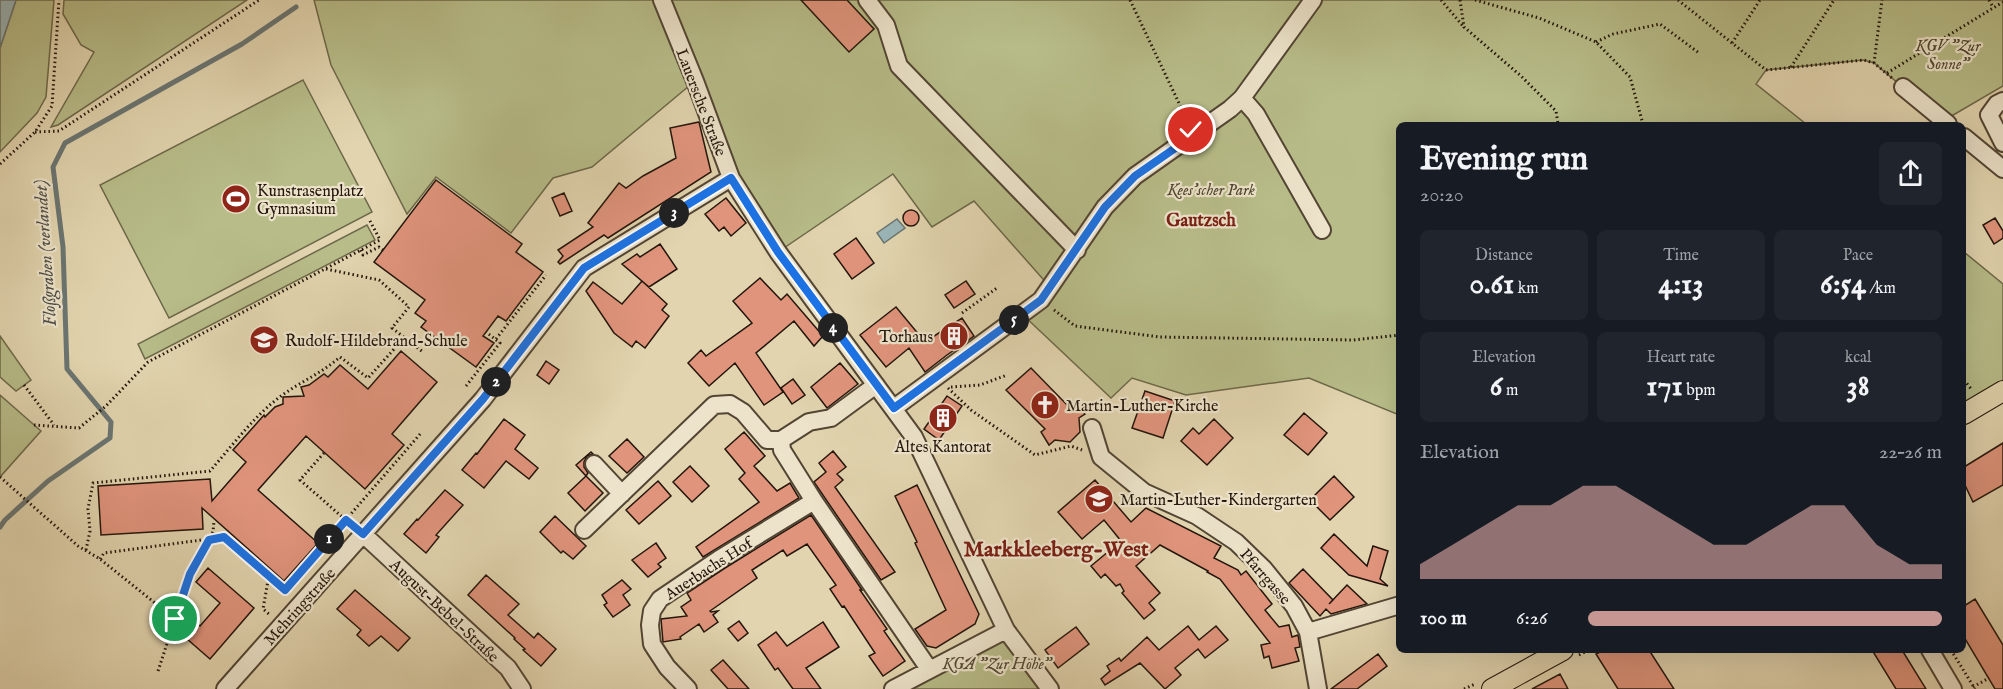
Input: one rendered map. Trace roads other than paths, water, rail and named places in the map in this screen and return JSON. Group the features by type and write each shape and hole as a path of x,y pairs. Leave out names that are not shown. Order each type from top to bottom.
{"main road":[{"path":"1966,413 2003,391"},
{"path":"1492,689 1558,653"}],"street":[{"name":"Lauersche Straße","path":"662,0 731,178 778,252 914,437 1006,630 1050,689"},
{"path":"867,0 886,25 899,66 1072,256"},
{"path":"894,408 941,383 1045,294 1105,207 1135,176 1230,109 1242,98 1313,0"},
{"path":"1903,87 1946,122"},
{"path":"1242,98 1256,114 1322,230"},
{"path":"2003,101 1997,104 1989,115 2003,143"},
{"path":"1966,139 2003,169"},
{"name":"Mehringstraße","path":"225,689 483,399 584,268 731,178"},
{"path":"584,530 714,405 730,404 742,412 767,440 781,440 809,422 831,418 876,385"},
{"name":"Pfarrgasse","path":"1092,428 1101,457 1144,492 1197,516 1236,542 1272,578 1294,606 1308,632 1318,689"},
{"path":"781,440 782,450 814,501 929,669"},
{"path":"594,464 622,494"},
{"name":"Auerbachs Hof","path":"688,689 667,667 652,644 650,625 652,611 660,599 719,559 814,501"},
{"name":"August-Bebel-Straße","path":"363,534 508,668 522,689"},
{"path":"1308,632 1396,606"},
{"path":"893,689 1006,630"},
{"path":"1932,653 1953,689"}],"water":[{"path":"0,0 16,0 0,48"},
{"path":"897,219 905,228 884,243 877,233"}],"waterway":[{"name":"Floßgraben (verlandet)","path":"0,527 48,481 110,438 111,422 67,369 63,247 53,167 65,143 242,44 296,7"}],"place":[{"name":"Kunstrasenplatz Gymnasium","path":"236,199"},
{"name":"Torhaus","path":"954,336"},
{"name":"Rudolf-Hildebrand-Schule","path":"264,340"},
{"name":"Martin-Luther-Kirche","path":"1045,405"},
{"name":"Altes Kantorat","path":"943,418"},
{"name":"Martin-Luther-Kindergarten","path":"1099,499"}],"district":[{"name":"Gautzsch","path":"1201,220"},
{"name":"Markkleeberg-West","path":"1056,548"}],"park label":[{"name":"KGV \"Zur Sonne\"","path":"1948,54"},
{"name":"Kees'scher Park","path":"1211,189"},
{"name":"KGA \"Zur Höhe\"","path":"997,663"}]}
